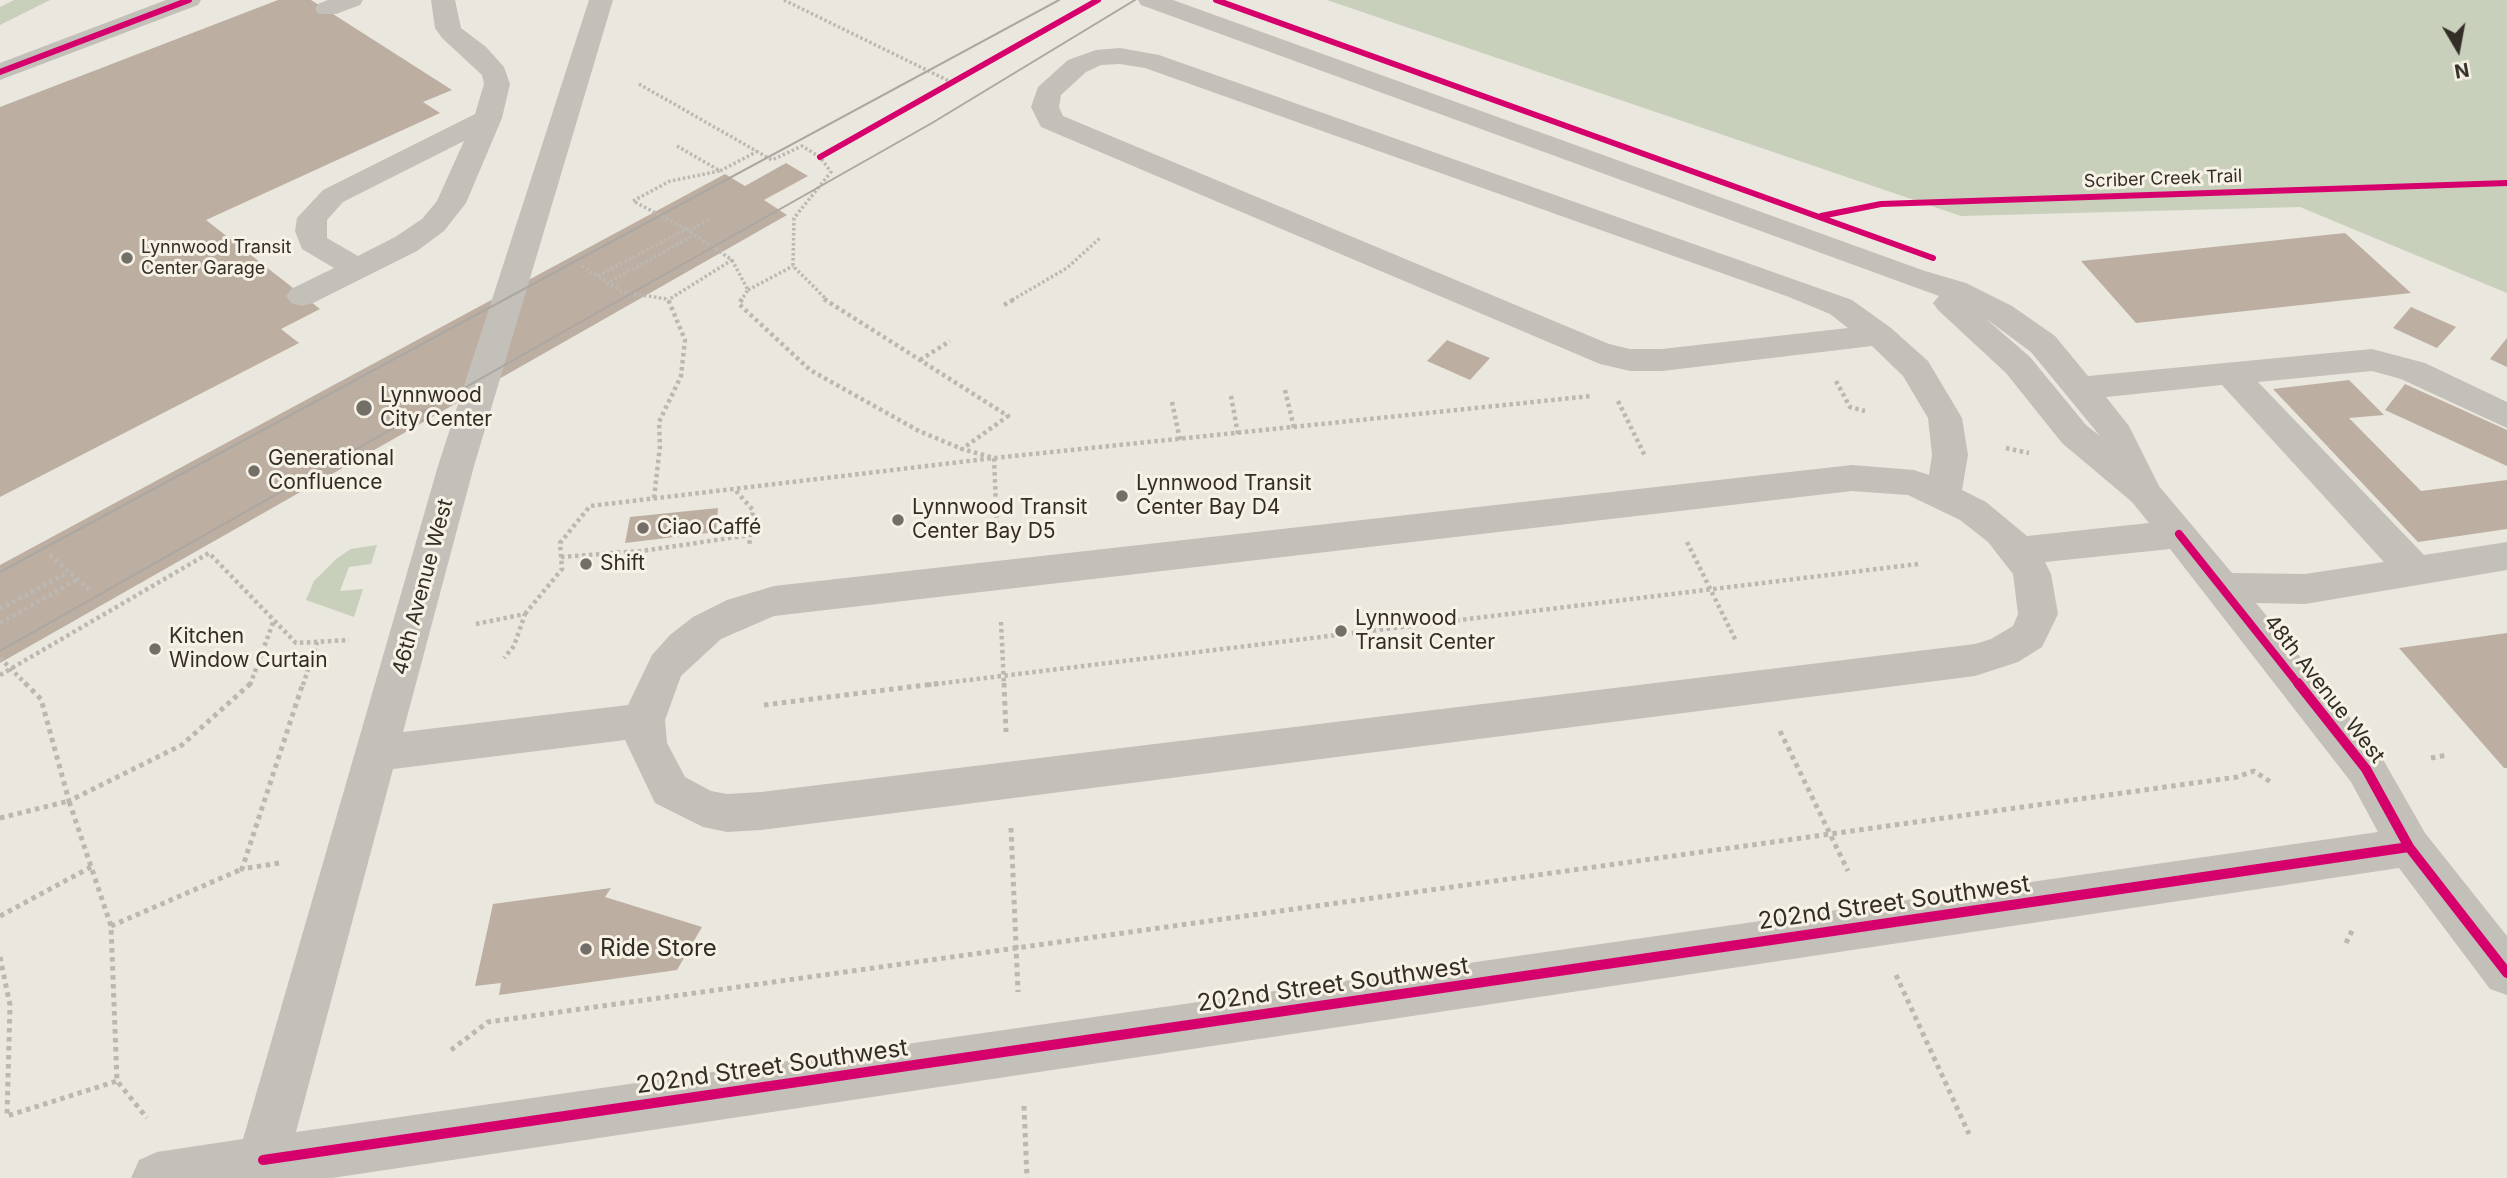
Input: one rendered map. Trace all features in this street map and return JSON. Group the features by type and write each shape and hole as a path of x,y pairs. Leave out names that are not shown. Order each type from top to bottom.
{"street":[{"path":"0,72 189,0"},
{"path":"327,9 351,0"},
{"path":"302,296 406,244 433,225 451,203 488,118 497,84 495,73 477,53 455,38 448,28 443,0"},
{"name":"46th Avenue West","path":"261,1169 456,466 600,0"},
{"path":"1150,0 1914,278 1955,290 2001,313 2043,344 2112,426 2145,493"},
{"path":"1879,335 1662,359 1630,360 1600,353 1070,131 1051,121 1045,107 1048,93 1077,66 1096,58 1120,55 1177,69 1800,290 1841,307 1879,335 1916,369 1945,418 1950,455 1943,495"},
{"path":"357,268 313,243 310,225 317,210 343,190 488,118"},
{"path":"1914,278 1962,312 2018,365 2074,434 2145,493"},
{"path":"2080,388 2372,360 2413,371 2507,416"},
{"path":"2230,373 2416,571"},
{"path":"1852,478 1914,483 1973,511 2019,551 2032,574 2038,614 2028,636 2004,651 1975,660 761,811 727,813 703,808 670,790 646,744 644,720 651,697 666,666 707,628 741,611 774,601 1666,499 1852,478"},
{"name":"48th Avenue West","path":"2145,493 2224,588 2366,769 2409,847 2507,973"},
{"path":"2019,551 2179,534"},
{"path":"2224,588 2305,589 2507,556"},
{"path":"376,753 644,720"},
{"name":"202nd Street Southwest","path":"157,1178 261,1169 2409,847"}],"path":[{"path":"784,0 953,83"},
{"path":"943,90 963,78"},
{"path":"639,84 772,160 802,146 825,155 831,172 794,218 793,266 823,298 1008,416 962,449"},
{"path":"677,146 720,171"},
{"path":"748,290 732,260 687,230 633,201 670,181 720,171 758,151"},
{"path":"598,276 711,218"},
{"path":"606,284 694,235"},
{"path":"1004,305 1029,287 1067,268 1100,238"},
{"path":"582,266 622,292 667,299 732,260"},
{"path":"793,266 748,290 738,304 810,370 919,431 962,449 995,458"},
{"path":"654,498 660,446 659,422 681,376 685,340 667,299"},
{"path":"920,360 950,341"},
{"path":"1285,390 1294,428"},
{"path":"1614,394 1848,871"},
{"path":"505,658 514,646 525,614 562,569 560,543 590,506 995,458 1603,395"},
{"path":"1231,396 1238,434"},
{"path":"1172,402 1180,440"},
{"path":"1850,407 1864,411"},
{"path":"995,458 1018,992"},
{"path":"736,490 753,510 749,547"},
{"path":"561,557 640,551 751,536"},
{"path":"0,675 209,553 296,643 349,640"},
{"path":"50,555 67,573 91,591"},
{"path":"764,705 1918,564"},
{"path":"0,609 67,573"},
{"path":"0,623 78,579"},
{"path":"476,624 525,614"},
{"path":"0,818 69,801 182,745 250,685 274,620"},
{"path":"242,869 317,642"},
{"path":"0,658 9,670 41,699 69,801 111,926 117,1081 147,1118"},
{"path":"2431,758 2447,755"},
{"path":"451,1050 488,1022 2237,778 2254,771 2272,783"},
{"path":"111,926 242,869 279,863"},
{"path":"0,916 91,867"},
{"path":"2346,943 2354,927"},
{"path":"0,957 10,1005 7,1116 117,1081"},
{"path":"1893,970 1969,1134"},
{"path":"1023,1099 1027,1178"}],"green space":[{"path":"14,0 50,0 0,25 0,7"},
{"path":"1327,0 2507,0 2507,293 2300,207 1961,216"},
{"path":"377,545 371,564 349,567 340,591 363,589 354,617 306,600 314,581 336,559 351,549"}],"building":[{"name":"Lynnwood Transit Center Garage","path":"278,0 311,0 452,90 423,102 440,113 206,220 320,309 281,329 299,343 0,497 0,107"},
{"path":"786,163 808,176 764,200 787,215 0,663 0,565 725,174 745,186"},
{"path":"2345,233 2411,293 2136,323 2081,261"},
{"path":"2411,307 2456,327 2437,348 2393,328"},
{"path":"2507,338 2507,367 2490,359"},
{"path":"1447,340 1490,358 1470,380 1427,361"},
{"path":"2349,380 2384,415 2349,418 2421,491 2507,480 2507,529 2418,542 2273,389"},
{"path":"2405,384 2507,430 2507,466 2385,410"},
{"path":"718,508 716,532 625,543 630,517"},
{"path":"2507,633 2507,768 2504,768 2399,648"},
{"name":"Ride Store","path":"611,888 605,897 702,927 677,970 499,995 501,983 475,986 493,904"}],"tram line":[{"path":"0,572 1059,0"},
{"path":"0,651 932,123 1135,0"}],"cycle path":[{"path":"0,72 189,0"},
{"path":"820,157 1098,0"},
{"path":"1216,0 1933,258"},
{"name":"Scriber Creek Trail","path":"1821,216 1881,204 2507,183"},
{"path":"2179,534 2366,769 2409,847 2507,973"},
{"path":"263,1160 2409,847"}],"place":[{"name":"Lynnwood Transit Center Garage","path":"127,258"},
{"name":"Lynnwood City Center","path":"364,408"},
{"name":"Generational Confluence","path":"254,471"},
{"name":"Lynnwood Transit Center Bay D4","path":"1122,496"},
{"name":"Lynnwood Transit Center Bay D5","path":"898,520"},
{"name":"Ciao Caffé","path":"643,528"},
{"name":"Shift","path":"586,564"},
{"name":"Lynnwood Transit Center","path":"1341,631"},
{"name":"Kitchen Window Curtain","path":"155,649"},
{"name":"Ride Store","path":"586,949"}]}
